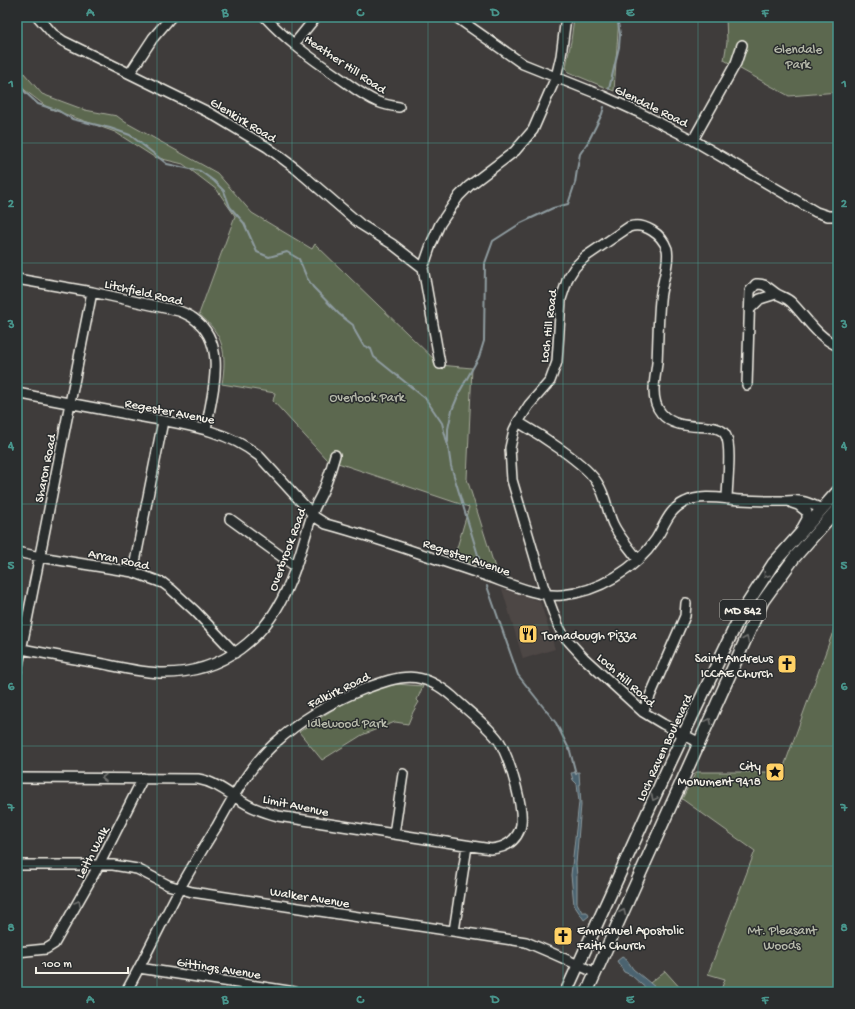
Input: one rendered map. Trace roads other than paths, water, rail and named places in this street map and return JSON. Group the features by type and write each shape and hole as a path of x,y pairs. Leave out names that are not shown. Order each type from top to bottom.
{"main road":[{"name":"Loch Raven Boulevard","path":"566,992 670,763 742,612 773,564 800,534 832,511 838,491"},
{"name":"MD 542","path":"700,743 763,602 783,573 784,560 819,520 832,511"},
{"path":"702,696 714,694 719,700"},
{"path":"587,992 700,743"}],"street":[{"name":"Glenkirk Road","path":"38,17 53,34 63,41 210,113 267,147 295,168 360,224 392,244 423,268"},
{"path":"130,73 153,38 171,17"},
{"name":"Heather Hill Road","path":"265,17 294,44 367,96 388,106 399,107"},
{"path":"294,44 316,17"},
{"name":"Glendale Road","path":"456,17 523,64 632,109 693,140 816,212 828,216 838,216"},
{"path":"440,364 423,268 437,230 448,210 459,196 469,186 515,151 533,130 556,77 561,56 566,17"},
{"path":"693,140 736,63 742,45"},
{"name":"Loch Hill Road","path":"700,743 643,712 584,658 560,630 546,593 519,509 512,480 510,448 518,422 529,405 550,381 555,370 558,356 562,291 575,267 585,257 633,225 643,226 660,237 666,246 668,254 660,300 654,391 656,402 663,414 672,422 686,426 717,428 725,434 729,449 727,499"},
{"name":"Litchfield Road","path":"17,279 92,292 179,311 192,317 210,336 216,356 215,377 206,429"},
{"path":"747,385 750,291 756,284 763,284 769,287 776,294 789,300 823,338 838,346"},
{"name":"Sharon Road","path":"17,671 19,649 40,557 92,292"},
{"path":"749,310 760,299 776,294"},
{"name":"Regester Avenue","path":"17,393 206,429 223,434 252,450 266,462 312,512 315,518 326,524 524,589 552,595 564,595 590,589 606,583 638,560 648,550 668,516 678,506 694,499 800,500 832,511"},
{"path":"134,572 163,421"},
{"path":"518,422 530,428 582,465 598,482 604,494 616,531 638,560"},
{"name":"Overbrook Road","path":"19,649 128,669 164,673 214,665 235,653 256,635 275,612 283,598 296,567 312,512 322,494 335,455"},
{"name":"Regester Avenue","path":"787,501 798,505 806,512 807,519 800,534"},
{"path":"230,519 296,567"},
{"name":"Arran Road","path":"17,552 134,572 164,583 195,611 235,653"},
{"path":"643,712 686,616 686,603"},
{"name":"Falkirk Road","path":"126,992 180,889 234,796 250,772 272,745 290,729 341,699 388,680 407,677 420,678 436,684 492,733 501,744 512,772 516,791 521,820 519,830"},
{"path":"394,834 403,774"},
{"name":"Limit Avenue","path":"17,778 192,778 212,782 257,809 278,816 491,849 498,848 510,842 519,830"},
{"name":"Leith Walk","path":"17,952 46,949 54,944 99,865 143,778"},
{"path":"454,931 467,846"},
{"name":"Walker Avenue","path":"17,865 99,865 137,869 168,885 192,892 526,942 596,973"},
{"name":"Gittings Avenue","path":"139,968 295,992"}],"water":[{"path":"579,772 581,805 576,864 577,903 582,912 587,912 589,916 584,920 574,905 571,875 579,802 577,784 573,780 571,773"},
{"path":"622,957 627,960 633,969 661,992 652,992 631,975 624,972 617,961"}],"waterway":[{"path":"609,89 619,47 620,34 617,17"},
{"path":"17,81 25,92 38,104 59,111 72,119 110,128 130,135 167,164 200,171 214,181 224,191 230,207 244,223 257,252 269,257 287,252 299,259 307,278 313,287 339,314 353,325 363,345 371,349 374,357 425,398 442,423 451,466 481,565"},
{"path":"448,442 448,429 452,410 460,391 479,357 484,341 485,263 493,241 521,223 553,208 568,204 575,183 580,154 588,142 604,107"},
{"path":"487,586 518,675 556,723 570,751 576,774"}],"place":[{"name":"Tomadough Pizza","path":"528,634"},
{"name":"Saint Andrews ICCAE Church","path":"787,664"},
{"name":"City Monument 9418","path":"775,772"},
{"name":"Emmanuel Apostolic Faith Church","path":"563,936"}],"park label":[{"name":"Glendale Park","path":"798,56"},
{"name":"Overlook Park","path":"367,396"},
{"name":"Idlewood Park","path":"347,722"},
{"name":"Mt. Pleasant Woods","path":"782,936"}]}
